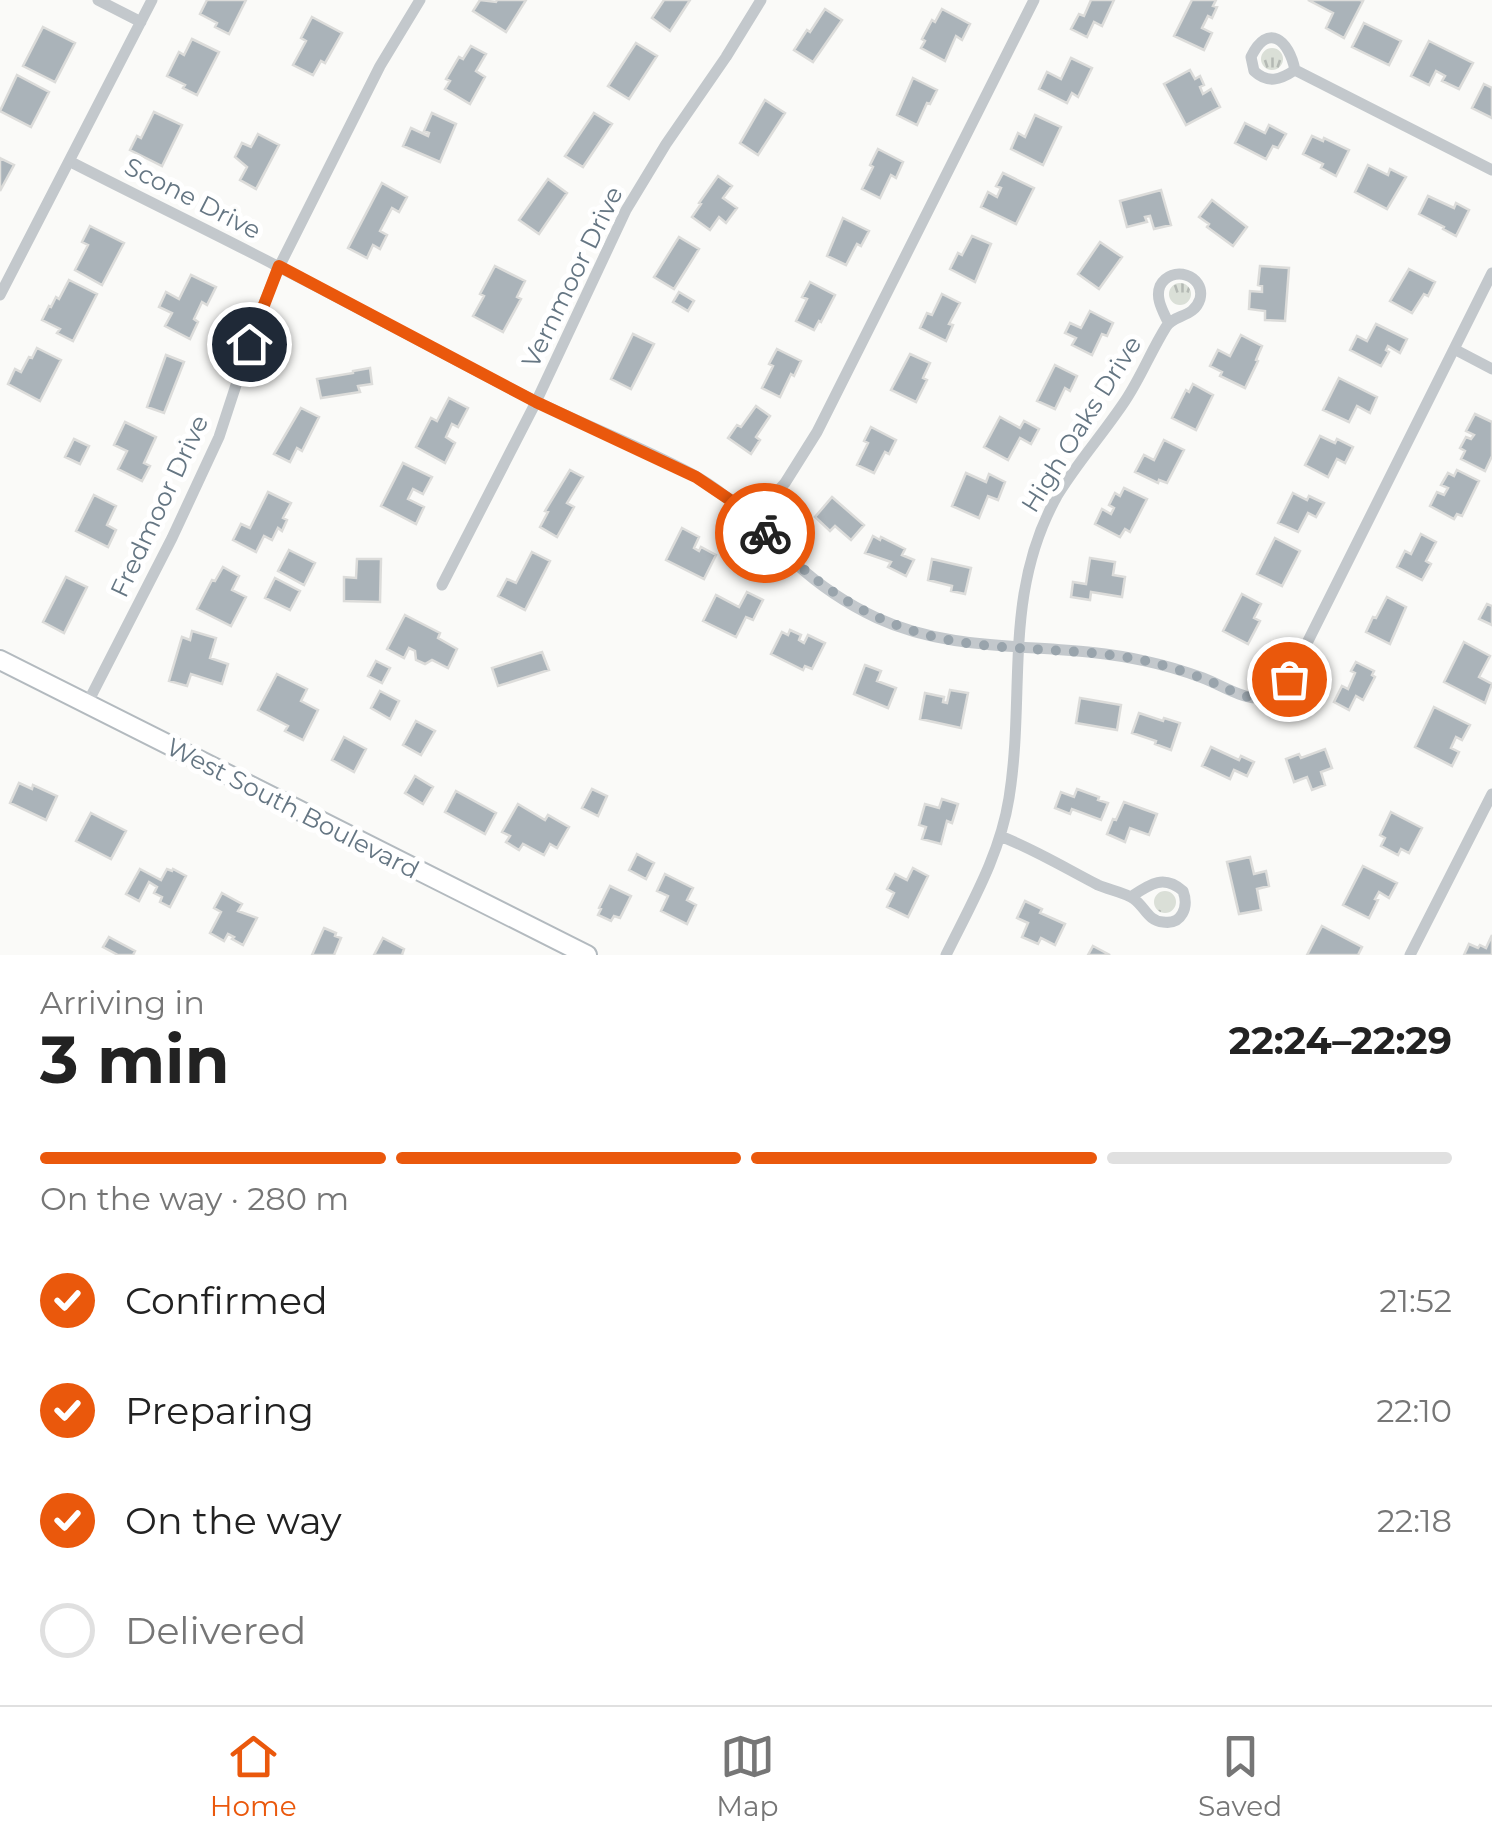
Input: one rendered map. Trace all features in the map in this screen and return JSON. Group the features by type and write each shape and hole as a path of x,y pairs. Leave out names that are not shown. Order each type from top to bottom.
{"street":[{"path":"98,0 141,22"},
{"path":"0,294 6,269 69,161 152,0"},
{"name":"Fredmoor Drive","path":"87,704 219,437 279,266 380,66 420,0"},
{"name":"Vernmoor Drive","path":"442,584 536,402 626,210 761,0"},
{"path":"752,519 785,483 817,432 1034,0"},
{"path":"1295,70 1492,170"},
{"name":"Scone Drive","path":"69,161 536,402 696,477 739,506 809,576 877,618 956,642 1086,651 1138,659 1255,699 1276,695 1289,679 1454,349"},
{"path":"1492,273 1454,349 1492,368"},
{"name":"High Oaks Drive","path":"946,955 987,872 1000,836 1011,783 1022,600 1032,553 1048,512 1069,476 1144,372 1168,322 1191,313 1198,302 1198,283 1188,274 1173,275 1159,288 1160,305 1168,322"},
{"name":"West South Boulevard","path":"0,660 560,949 587,955"},
{"path":"1410,955 1492,794"},
{"path":"1000,836 1112,891 1132,896 1153,920 1174,922 1186,906 1184,892 1169,882 1157,881 1132,896"}],"green space":[{"path":"1272,48 1280,51 1280,67 1272,70 1264,67 1261,59 1264,51"},
{"path":"1180,283 1188,286 1188,302 1180,305 1172,302 1169,294 1172,286"},
{"path":"1165,891 1173,894 1173,910 1165,913 1157,910 1154,902 1157,894"}],"building":[{"path":"207,0 246,0 229,34 200,14"},
{"path":"480,0 526,0 506,32 473,11"},
{"path":"664,0 690,0 670,31 652,18"},
{"path":"1091,0 1114,0 1102,26 1094,22 1087,37 1071,29 1079,14 1084,16"},
{"path":"1192,0 1216,0 1212,18 1208,16 1202,28 1212,33 1204,50 1174,36"},
{"path":"1308,0 1363,1 1344,38 1326,28 1333,13"},
{"path":"825,9 842,20 813,62 794,50"},
{"path":"942,9 970,24 962,40 956,36 945,61 921,48 932,20 935,22"},
{"path":"312,17 342,33 325,63 321,61 313,75 293,65 306,41 301,38"},
{"path":"1364,23 1401,41 1389,65 1352,47"},
{"path":"43,27 75,43 55,82 23,66"},
{"path":"192,39 219,52 197,95 167,76 179,52 184,55"},
{"path":"1429,41 1473,63 1459,89 1442,81 1445,76 1436,71 1429,85 1411,76"},
{"path":"636,43 657,56 629,99 608,86"},
{"path":"471,46 486,54 476,71 485,77 470,104 445,89 450,81 446,79 459,57 463,59"},
{"path":"1071,58 1092,68 1078,97 1072,93 1067,103 1039,89 1047,72 1061,79"},
{"path":"1190,70 1195,79 1200,76 1203,94 1211,89 1220,107 1186,125 1164,84"},
{"path":"17,75 49,92 31,127 0,111"},
{"path":"913,78 937,90 917,125 897,115"},
{"path":"1484,84 1492,88 1492,118 1472,108"},
{"path":"765,100 785,113 758,155 740,143"},
{"path":"154,112 182,125 162,166 130,150"},
{"path":"432,113 456,124 440,162 403,146 411,128 428,136 424,131"},
{"path":"594,113 612,124 583,167 565,156"},
{"path":"1035,115 1061,127 1043,165 1011,149 1018,133 1025,137"},
{"path":"1245,123 1265,133 1269,125 1286,134 1266,159 1235,143"},
{"path":"258,134 279,145 256,189 240,180 247,167 235,157 242,143 251,147"},
{"path":"1312,136 1349,150 1336,176 1303,154"},
{"path":"878,149 903,162 896,178 891,175 880,198 862,189"},
{"path":"0,158 14,165 0,191"},
{"path":"1368,165 1388,175 1390,169 1406,177 1387,209 1355,192"},
{"path":"1003,173 1034,188 1016,224 981,207 988,192 997,197 1001,188 996,186"},
{"path":"718,176 732,186 723,198 737,208 726,223 719,217 710,230 692,217"},
{"path":"548,179 567,193 539,234 519,220"},
{"path":"382,183 407,197 399,212 392,208 380,231 387,235 380,249 373,245 367,258 348,248"},
{"path":"1161,190 1171,225 1154,229 1150,216 1145,217 1147,222 1127,227 1120,201"},
{"path":"1428,196 1469,210 1456,236 1419,214"},
{"path":"1212,200 1247,227 1233,246 1199,217"},
{"path":"843,218 869,231 846,265 827,256"},
{"path":"90,226 124,243 102,285 75,270 88,245 82,242"},
{"path":"972,236 991,244 975,282 950,269"},
{"path":"679,237 699,249 674,289 654,277"},
{"path":"1100,242 1122,257 1099,289 1078,274"},
{"path":"495,266 525,281 517,297 521,299 503,332 473,316"},
{"path":"1260,266 1289,268 1285,321 1265,320 1265,311 1249,309 1250,291 1262,292 1258,285"},
{"path":"1409,269 1435,282 1412,313 1390,301"},
{"path":"191,275 216,287 207,305 202,302 190,339 165,326 172,313 159,307 166,292 179,299"},
{"path":"69,280 97,294 73,341 42,320"},
{"path":"810,282 835,295 814,330 796,321"},
{"path":"679,292 694,301 688,311 673,302"},
{"path":"942,294 960,303 949,324 953,325 946,341 920,328 927,313 932,315"},
{"path":"1090,311 1113,323 1107,336 1102,334 1092,355 1072,345 1076,338 1065,333 1070,323 1081,328"},
{"path":"1376,324 1407,339 1400,353 1388,346 1381,366 1350,350 1357,336 1367,341"},
{"path":"633,334 654,344 631,389 611,379"},
{"path":"1241,335 1262,346 1245,388 1220,376 1222,372 1210,366 1218,350 1230,356"},
{"path":"37,348 61,360 40,401 8,384 15,369 21,372"},
{"path":"777,349 801,361 780,397 762,388"},
{"path":"910,354 930,363 916,402 891,390"},
{"path":"166,355 184,362 164,413 147,407"},
{"path":"1055,365 1077,376 1070,391 1065,388 1055,409 1037,401"},
{"path":"370,368 372,384 358,386 360,392 321,398 317,379"},
{"path":"1339,378 1377,397 1370,413 1357,406 1349,422 1323,410"},
{"path":"1193,384 1213,395 1196,430 1172,418"},
{"path":"449,398 468,408 458,427 452,424 446,437 455,443 445,463 416,447 431,418 437,421"},
{"path":"756,406 770,416 756,437 760,440 751,454 728,438"},
{"path":"301,408 319,417 302,451 297,448 290,462 274,454"},
{"path":"1475,414 1492,422 1492,456 1485,471 1461,459 1465,451 1460,448 1466,437 1471,439 1474,435 1466,431"},
{"path":"1000,417 1020,428 1024,421 1039,429 1031,444 1020,438 1008,460 984,447"},
{"path":"125,422 156,437 144,463 150,466 142,481 118,469 127,451 114,445"},
{"path":"871,427 896,440 874,473 857,465"},
{"path":"1320,436 1353,447 1345,463 1337,459 1328,477 1305,465"},
{"path":"74,439 89,446 80,464 65,457"},
{"path":"1164,440 1184,450 1167,483 1158,483 1135,472 1144,455 1154,460"},
{"path":"403,463 432,477 423,494 413,489 408,499 424,507 416,524 381,506"},
{"path":"570,470 583,477 567,503 574,507 557,537 540,527 548,512 545,511"},
{"path":"1457,470 1479,481 1462,516 1457,514 1454,519 1430,506 1437,492 1444,495 1448,488 1441,485 1448,473 1454,476"},
{"path":"966,473 986,482 989,474 1005,482 998,500 988,496 979,518 952,506"},
{"path":"1124,488 1147,499 1130,532 1125,529 1120,537 1095,524 1102,509 1111,514 1114,508 1109,505 1115,493 1120,496"},
{"path":"268,492 291,503 283,518 287,520 282,531 278,528 272,540 264,536 256,552 233,540 241,524 250,528"},
{"path":"1293,493 1324,503 1316,517 1308,513 1298,532 1278,523"},
{"path":"94,495 116,506 107,525 116,530 108,547 76,531"},
{"path":"832,497 864,525 851,540 835,526 830,531 815,517"},
{"path":"682,528 699,537 694,548 699,551 701,547 716,555 704,579 666,560"},
{"path":"1421,534 1436,542 1422,580 1397,567 1405,551 1411,554"},
{"path":"873,536 905,549 902,555 914,560 906,576 888,567 891,562 865,553"},
{"path":"1275,538 1300,551 1282,586 1257,574"},
{"path":"289,550 315,563 304,585 278,571"},
{"path":"532,552 550,561 525,610 498,596 507,579 516,583"},
{"path":"1090,558 1115,562 1113,575 1125,577 1122,597 1091,592 1090,600 1071,597 1073,582 1086,584"},
{"path":"357,559 381,559 380,602 344,601 344,577 356,578"},
{"path":"932,559 971,568 965,594 928,580"},
{"path":"223,567 239,576 232,590 246,597 231,626 197,609"},
{"path":"66,577 87,587 64,633 43,622"},
{"path":"275,578 300,591 290,610 265,598"},
{"path":"747,592 763,600 753,620 746,617 736,637 703,621 716,595 739,607"},
{"path":"1242,594 1261,604 1254,618 1260,621 1248,644 1223,631"},
{"path":"1387,597 1406,607 1390,644 1366,632"},
{"path":"1487,604 1492,606 1492,625 1479,619"},
{"path":"405,615 440,633 438,638 457,649 448,668 432,660 425,664 416,660 415,651 409,648 404,658 387,649"},
{"path":"790,630 801,635 799,640 804,643 808,635 825,643 812,669 805,666 803,670 771,654 782,632 788,635"},
{"path":"192,631 216,638 210,658 228,664 222,684 191,674 187,686 169,681 182,637 190,640"},
{"path":"1464,642 1490,656 1479,677 1492,684 1485,703 1444,682"},
{"path":"542,652 549,670 498,686 492,668"},
{"path":"376,661 390,668 382,683 368,676"},
{"path":"1356,662 1374,671 1375,677 1363,700 1356,696 1349,710 1334,702 1342,686 1348,689"},
{"path":"865,665 881,671 877,681 896,688 888,708 854,694"},
{"path":"277,674 307,689 301,701 318,710 303,740 285,731 288,726 258,710"},
{"path":"950,690 968,693 961,728 920,719 925,693 944,697 943,702 947,703"},
{"path":"380,691 399,701 390,719 371,708"},
{"path":"1080,698 1121,705 1117,730 1076,723"},
{"path":"1434,707 1470,725 1462,740 1456,737 1451,748 1459,752 1452,766 1415,747"},
{"path":"1139,713 1180,723 1171,750 1132,733"},
{"path":"416,721 435,731 421,755 403,745"},
{"path":"344,737 366,749 354,772 332,760"},
{"path":"1211,747 1239,760 1241,756 1254,762 1247,776 1234,770 1230,779 1202,766"},
{"path":"1325,749 1332,768 1321,772 1325,785 1312,790 1307,777 1294,782 1286,759"},
{"path":"415,776 433,787 423,804 405,793"},
{"path":"19,783 57,796 46,820 10,803"},
{"path":"592,789 607,796 598,816 582,808"},
{"path":"1077,789 1108,803 1101,820 1072,809 1070,814 1055,808 1061,792 1074,797"},
{"path":"456,791 496,813 485,834 445,812"},
{"path":"942,799 958,804 952,823 947,821 941,844 922,839 926,827 919,825 925,804 939,808"},
{"path":"1124,802 1157,814 1149,835 1130,828 1125,842 1107,834"},
{"path":"518,804 545,820 548,815 569,827 557,848 550,844 544,855 523,844 519,850 506,842 510,836 502,832"},
{"path":"1391,812 1422,828 1409,853 1401,849 1398,855 1381,846 1385,838 1380,835"},
{"path":"91,813 126,831 111,859 76,841"},
{"path":"637,854 654,863 646,879 629,870"},
{"path":"1250,857 1254,874 1266,871 1269,886 1257,889 1261,910 1239,914 1227,862"},
{"path":"1363,866 1397,883 1389,898 1379,892 1369,918 1343,905"},
{"path":"913,868 928,876 908,917 887,907 894,893 887,889 895,874 907,880"},
{"path":"140,869 161,880 167,869 186,876 170,907 160,902 162,897 154,893 157,887 149,882 139,901 126,894"},
{"path":"665,874 693,888 687,900 696,905 687,924 661,911 668,896 657,891"},
{"path":"610,886 631,896 620,918 614,916 611,921 598,915"},
{"path":"222,893 242,904 238,911 257,918 243,945 228,934 224,941 210,933 221,912 214,908"},
{"path":"1025,901 1065,924 1055,945 1041,938 1038,944 1022,937 1028,923 1017,918"},
{"path":"1322,926 1362,947 1358,955 1307,955"},
{"path":"324,928 341,938 334,955 312,955"},
{"path":"1492,935 1492,955 1464,955 1469,944 1486,948"},
{"path":"109,937 135,951 133,955 118,955 103,947"},
{"path":"383,938 404,949 402,955 374,955"},
{"path":"1093,946 1110,955 1088,955"}],"way so far":[{"path":"765,533 809,576 853,606 927,636 977,645 1076,650 1138,659 1255,699 1276,695 1289,679"}],"route":[{"path":"249,344 279,266 536,402 696,477 739,506 765,533"}]}
